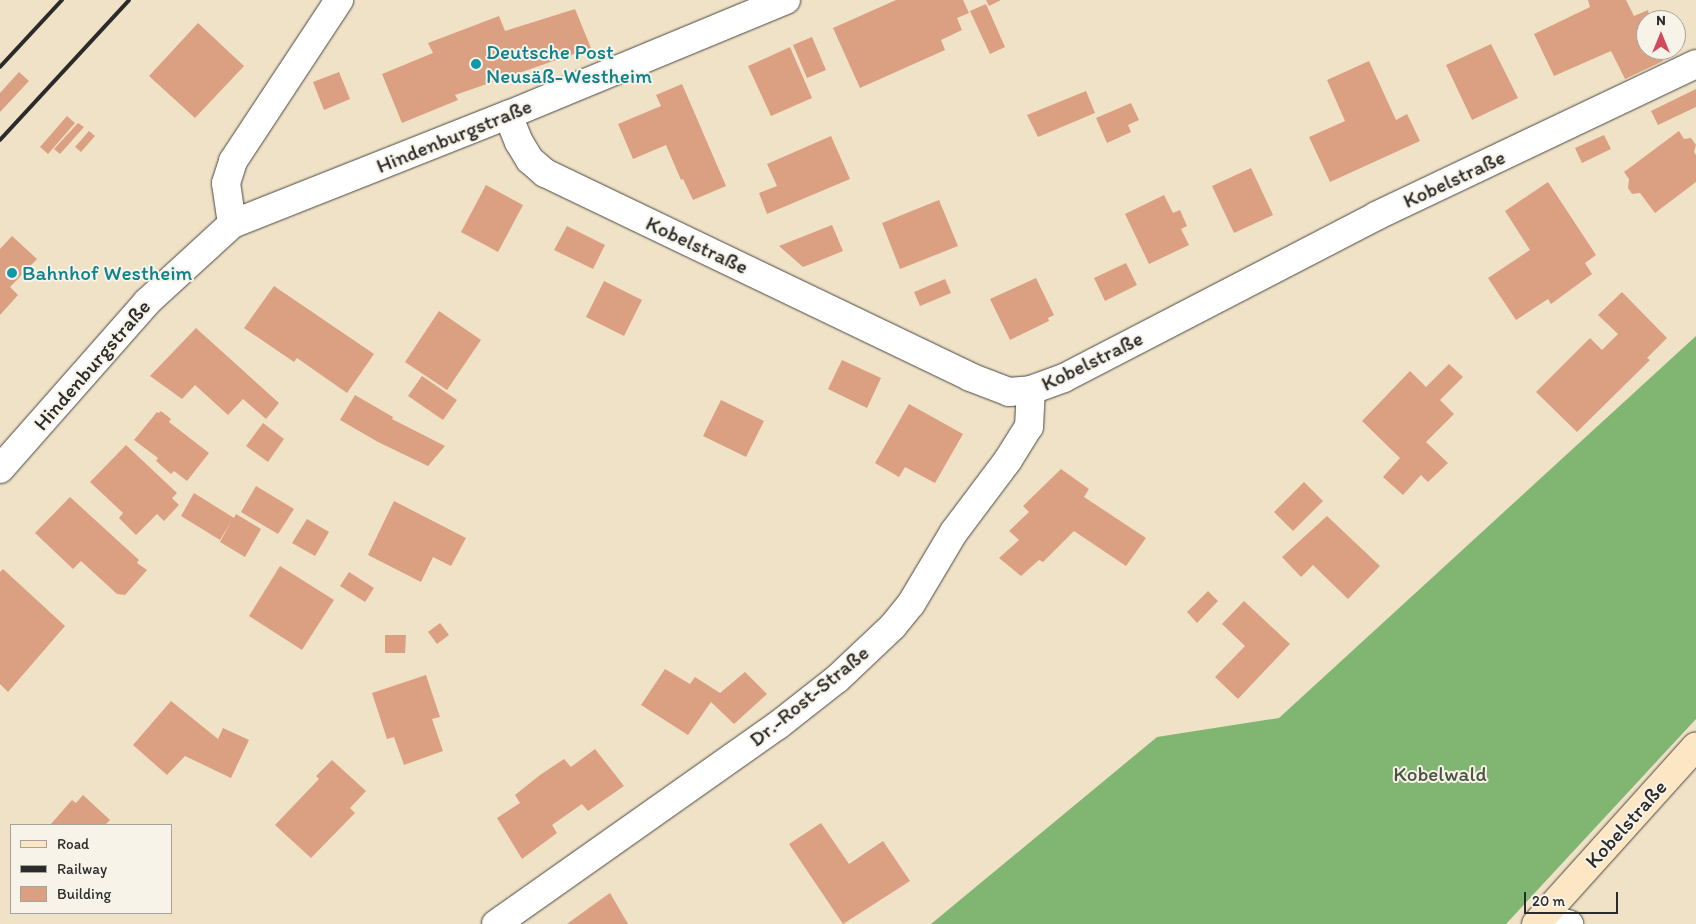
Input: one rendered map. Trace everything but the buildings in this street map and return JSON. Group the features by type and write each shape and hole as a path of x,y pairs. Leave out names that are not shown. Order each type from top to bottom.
{"street":[{"path":"232,224 226,183 233,162 340,0"},
{"name":"Hindenburgstraße","path":"0,469 147,302 232,224 508,115 786,0"},
{"name":"Kobelstraße","path":"508,115 519,142 530,160 545,174 970,377 1009,392 1031,390 1064,378 1376,216 1696,64"},
{"name":"Dr.-Rost-Straße","path":"496,924 777,726 837,679 893,626 910,604 954,532 1008,460 1029,427 1031,390"},
{"name":"Kobelstraße","path":"1539,921 1696,746"},
{"path":"1539,921 1569,924"}],"green space":[{"name":"Kobelwald","path":"1696,336 1696,719 1506,924 931,924 1157,737 1279,718"}],"railway":[{"path":"0,67 62,0"},
{"path":"0,140 129,0"}],"place":[{"name":"Deutsche Post Neusäß-Westheim","path":"476,64"},
{"name":"Bahnhof Westheim","path":"12,273"}]}
